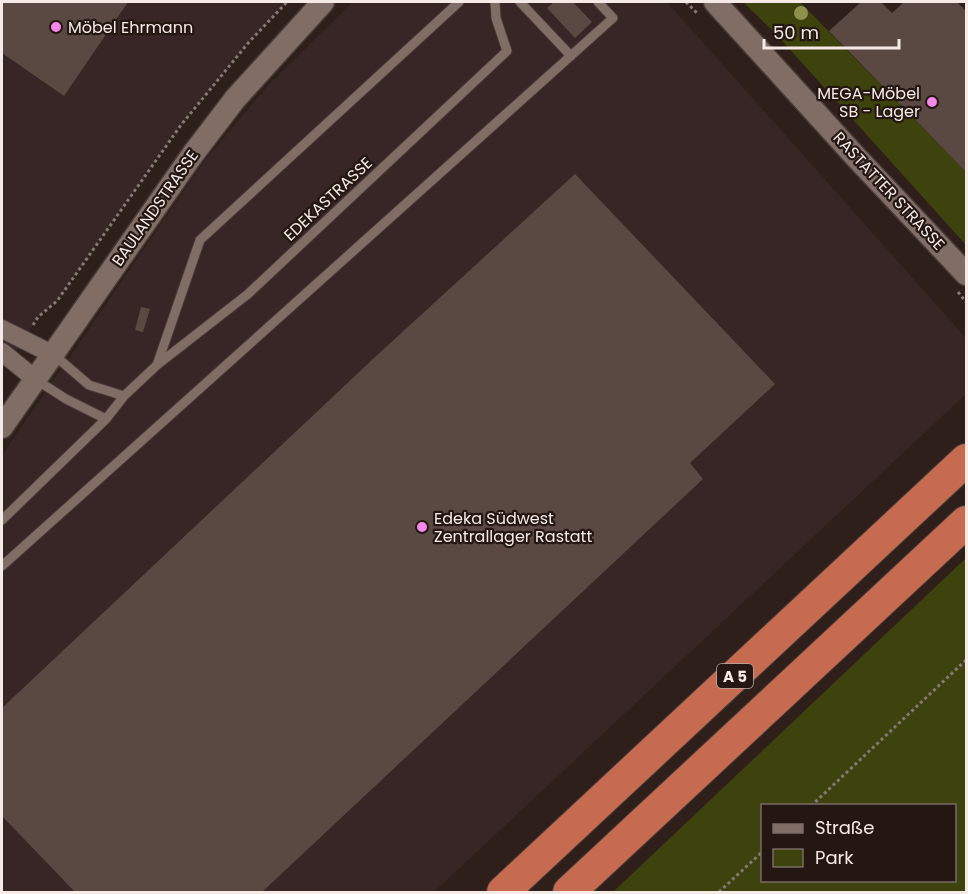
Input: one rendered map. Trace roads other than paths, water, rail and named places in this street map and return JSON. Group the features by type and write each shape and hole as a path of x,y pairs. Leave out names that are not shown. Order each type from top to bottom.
{"highway":[{"name":"A 5","path":"503,892 966,460"},
{"name":"A 5","path":"569,892 966,522"}],"street":[{"name":"BAULANDSTRASSE","path":"2,427 235,99 323,2"},
{"name":"RASTATTER STRASSE","path":"715,2 966,274"},
{"path":"2,329 52,354"},
{"path":"2,352 35,379"}],"lane":[{"path":"157,365 200,240 459,2"},
{"name":"EDEKASTRASSE","path":"2,520 106,419 124,396 157,365 248,294 507,51 496,18 495,2"},
{"path":"520,2 571,56"},
{"path":"2,566 613,18 598,2"},
{"path":"52,354 89,386 124,396"},
{"path":"35,379 66,399 106,419"}],"place":[{"name":"Möbel Ehrmann","path":"56,27"},
{"name":"MEGA-Möbel SB - Lager","path":"932,102"},
{"name":"Edeka Südwest Zentrallager Rastatt","path":"422,527"}]}
